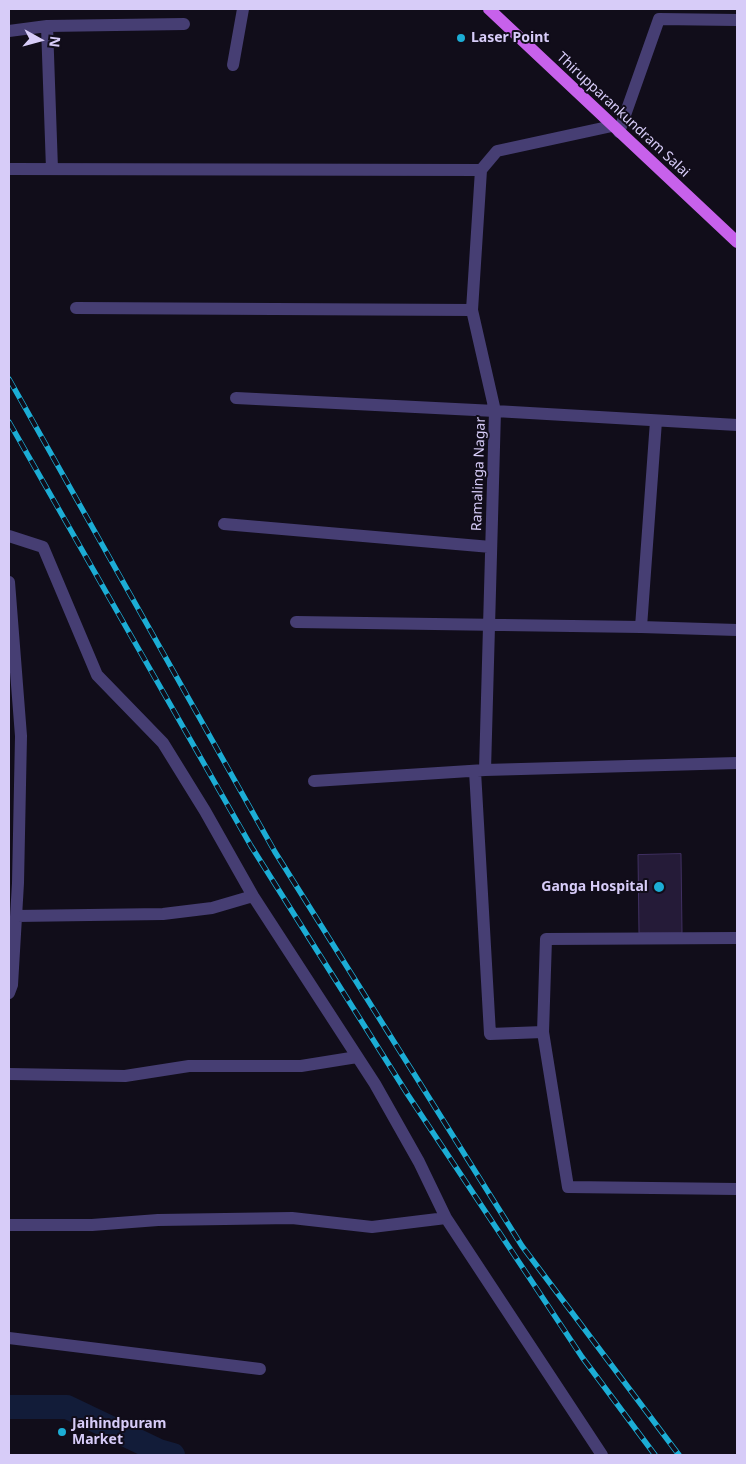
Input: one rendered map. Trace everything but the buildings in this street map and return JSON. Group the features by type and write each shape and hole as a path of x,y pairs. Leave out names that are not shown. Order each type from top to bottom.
{"main road":[{"name":"Thirupparankundram Salai","path":"489,9 737,242"}],"street":[{"path":"233,65 243,9"},
{"path":"236,398 495,411 472,310 481,170 497,151 616,129 659,19 737,20"},
{"path":"9,30 47,26 184,24"},
{"path":"47,26 52,169"},
{"path":"9,169 481,170"},
{"path":"76,308 472,310"},
{"name":"Ramalinga Nagar","path":"543,1032 490,1034 480,770 489,625 495,411 737,425"},
{"path":"641,627 656,420"},
{"path":"224,524 491,547"},
{"path":"9,536 43,548 97,675 163,743 205,811 253,896 375,1084 419,1162 446,1218 602,1455"},
{"path":"9,582 21,736 18,883 12,985 9,993"},
{"path":"296,622 737,630"},
{"path":"314,781 480,770 737,763"},
{"path":"16,916 163,914 212,908 253,896"},
{"path":"737,938 546,939 543,1032 568,1187 737,1189"},
{"path":"9,1074 125,1076 189,1066 300,1066 357,1057"},
{"path":"9,1225 92,1225 158,1220 292,1218 372,1227 446,1218"},
{"path":"9,1338 260,1369"}],"waterway":[{"path":"9,1407 67,1407 159,1451 173,1455"}],"railway":[{"path":"9,379 275,852 522,1246 679,1455"},
{"path":"9,422 251,846 408,1095 582,1357 655,1455"}],"place":[{"name":"Laser Point","path":"461,38"},
{"name":"Ganga Hospital","path":"659,887"},
{"name":"Jaihindpuram Market","path":"62,1432"}]}
